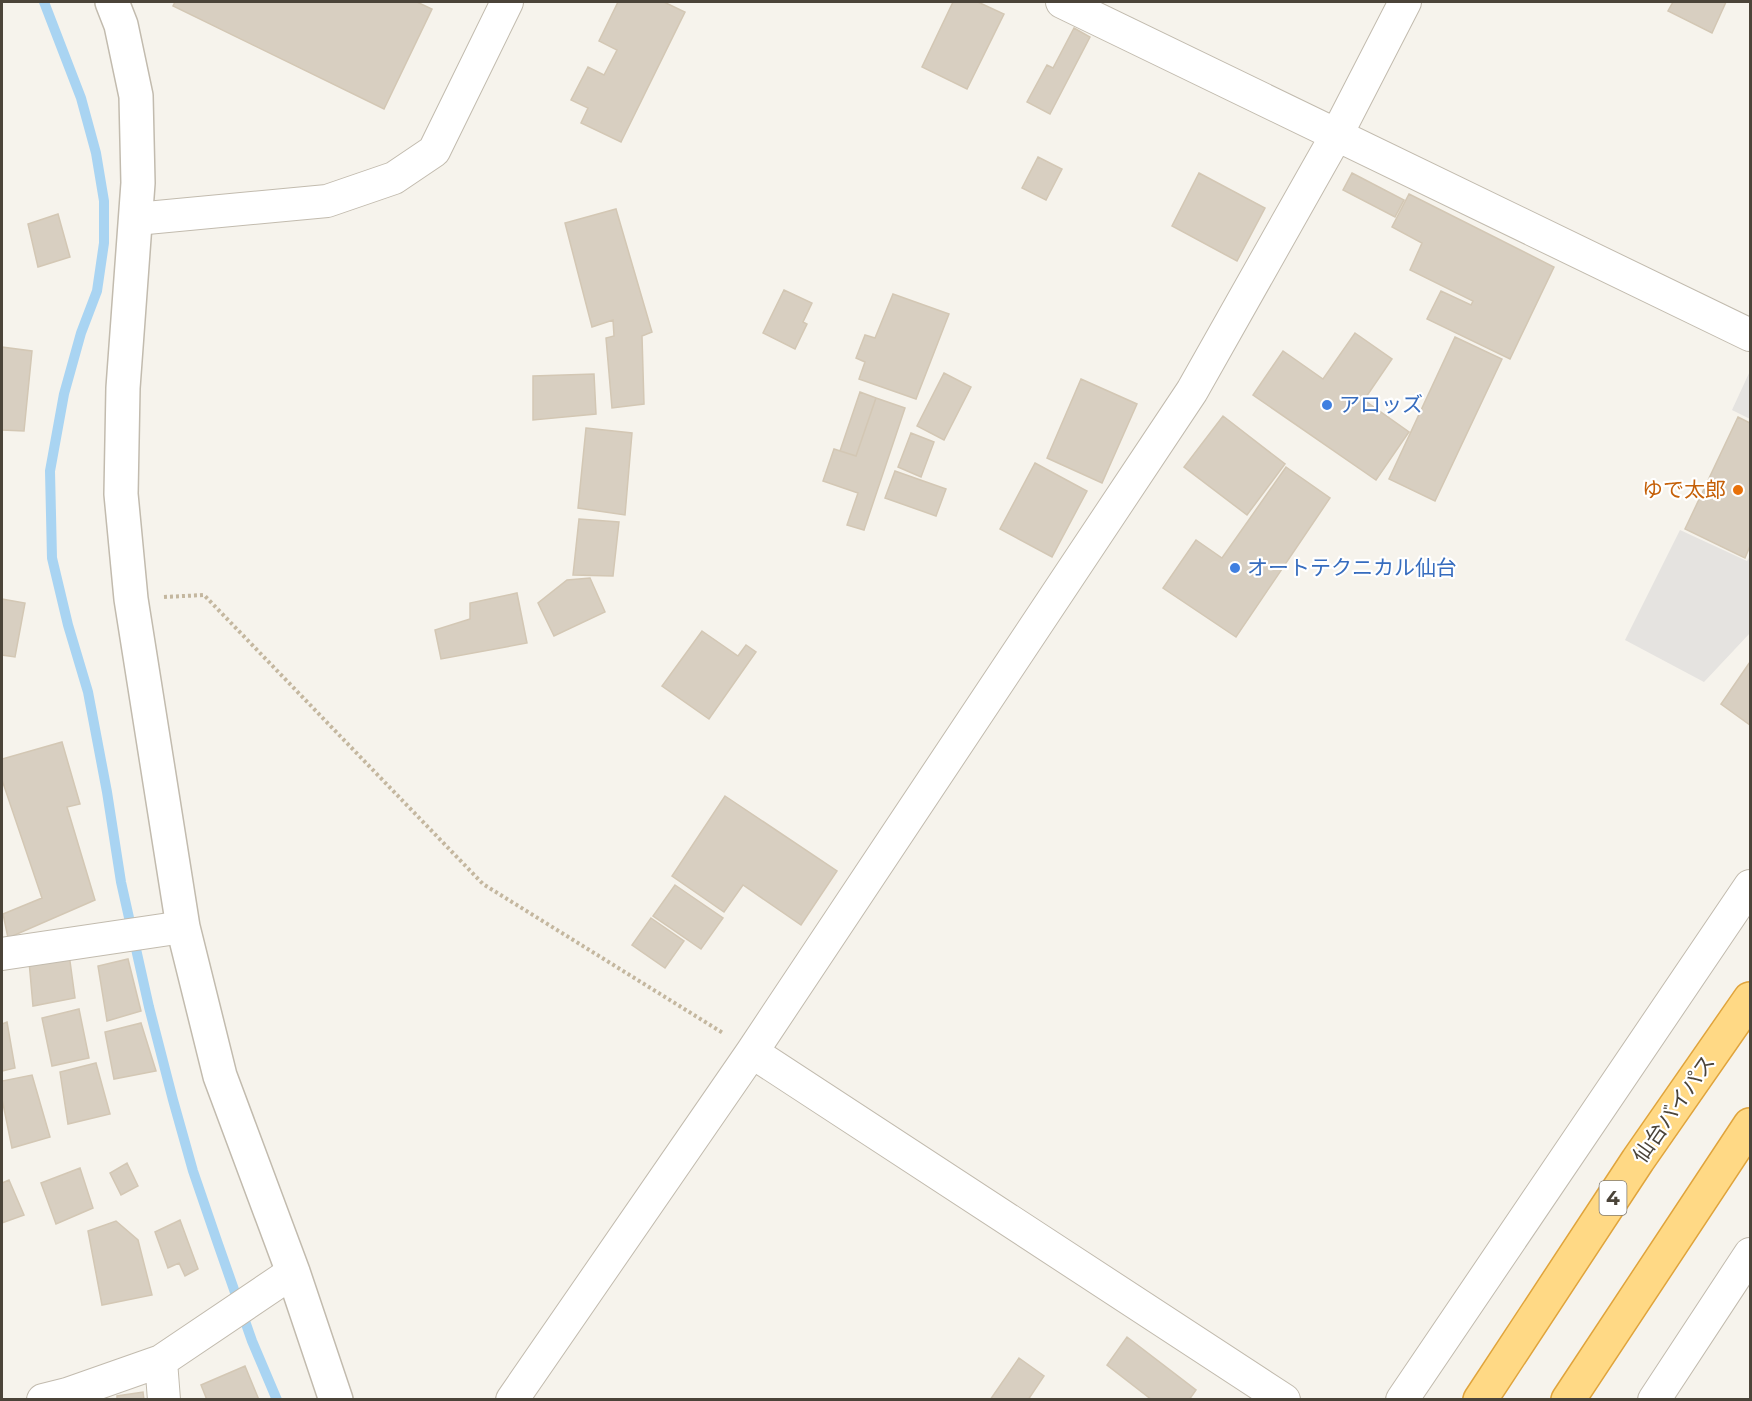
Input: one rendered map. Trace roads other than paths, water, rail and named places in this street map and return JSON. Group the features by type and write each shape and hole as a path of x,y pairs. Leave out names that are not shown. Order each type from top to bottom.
{"highway":[{"name":"仙台バイパス","path":"1480,1400 1638,1160 1750,999"},
{"path":"1568,1400 1750,1125"}],"street":[{"path":"112,2 121,25 136,96 138,183 123,388 121,494 131,599 153,931 220,1076 293,1272 336,1400"},
{"path":"135,219 327,201 394,178 434,151 507,2"},
{"path":"1062,2 1750,335"},
{"path":"512,1400 752,1052 1192,391 1336,136 1405,2"},
{"path":"1401,1400 1750,886"},
{"path":"2,954 153,931"},
{"path":"752,1052 1284,1400"},
{"path":"1654,1400 1750,1254"},
{"path":"43,1400 67,1394 161,1361 293,1272"},
{"path":"161,1361 164,1400"}],"waterway":[{"path":"44,2 81,98 96,153 104,201 104,243 97,291 81,333 64,394 50,471 52,558 68,625 88,692 121,882 173,1100 193,1171 217,1241 252,1341 277,1400"}],"place":[{"name":"アロッズ","path":"1327,405"},
{"name":"ゆで太郎","path":"1738,490"},
{"name":"オートテクニカル仙台","path":"1235,568"}]}
